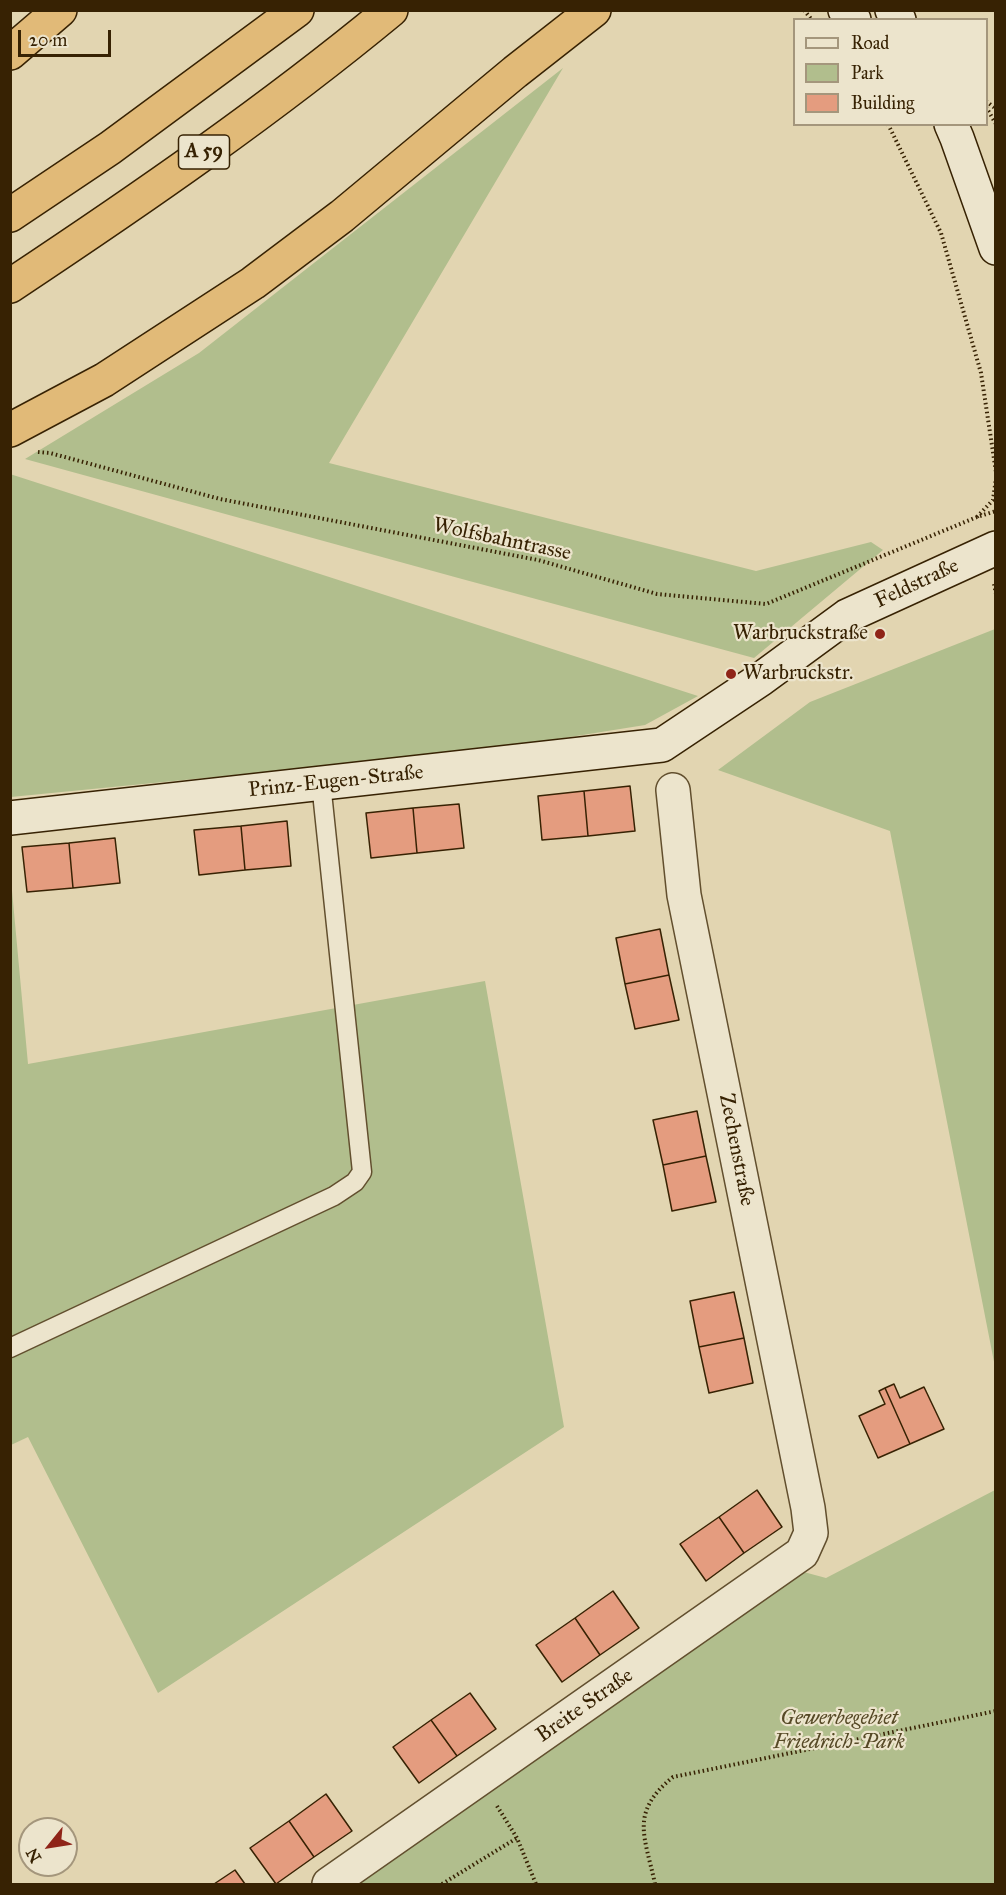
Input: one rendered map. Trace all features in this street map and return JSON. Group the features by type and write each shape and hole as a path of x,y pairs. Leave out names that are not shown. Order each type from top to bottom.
{"highway":[{"path":"10,53 60,10"},
{"name":"A 59","path":"10,215 110,148 297,10"},
{"name":"A 59","path":"10,286 139,200 329,62 391,10"},
{"path":"515,72 567,10"},
{"path":"22,434 253,283 342,216 515,72 594,10"}],"street":[{"path":"952,129 996,248"},
{"name":"Feldstraße","path":"662,745 761,679 848,616 996,548"},
{"name":"Prinz-Eugen-Straße","path":"10,818 662,745"},
{"name":"Zechenstraße","path":"674,790 684,895 808,1508"},
{"name":"Breite Straße","path":"329,1884 802,1553 811,1533 808,1508"}],"lane":[{"path":"10,1347 334,1196 355,1182 362,1172 321,783"}],"path":[{"path":"988,108 996,124"},
{"path":"889,126 941,234 981,373 996,472"},
{"name":"Wolfsbahntrasse","path":"22,434 50,453 220,499 538,560 657,594 766,604 976,517 996,512"},
{"path":"976,517 993,500 996,478"},
{"path":"655,1884 643,1823 648,1806 658,1790 673,1777 996,1711"},
{"path":"480,1780 517,1838 536,1884"},
{"path":"442,1884 517,1838"}],"green space":[{"path":"563,68 329,463 756,571 871,542 883,550 754,658 25,459 199,353"},
{"path":"10,474 698,696 645,725 489,750 11,797"},
{"path":"995,629 995,1367 890,831 718,770 810,702"},
{"path":"10,869 28,1064 485,981 564,1427 158,1693 28,1437 11,1445"},
{"name":"Gewerbegebiet Friedrich-Park","path":"995,1490 995,1884 339,1884 789,1568 826,1578"}],"building":[{"path":"630,786 635,831 588,836 584,791"},
{"path":"584,791 588,836 542,840 538,796"},
{"path":"459,804 464,848 417,853 413,808"},
{"path":"413,808 417,853 371,858 366,813"},
{"path":"287,821 291,866 245,870 241,826"},
{"path":"241,826 245,870 199,875 194,830"},
{"path":"115,838 120,883 73,888 69,843"},
{"path":"69,843 73,888 27,892 22,847"},
{"path":"660,929 669,975 625,984 616,938"},
{"path":"669,975 679,1020 635,1029 625,984"},
{"path":"697,1111 706,1156 663,1165 653,1120"},
{"path":"706,1156 716,1202 672,1211 663,1165"},
{"path":"734,1292 744,1338 699,1347 690,1301"},
{"path":"744,1338 753,1383 709,1393 699,1347"},
{"path":"894,1384 900,1398 924,1387 944,1429 910,1444 885,1388"},
{"path":"885,1388 910,1444 878,1458 859,1416 885,1404 879,1391"},
{"path":"757,1490 782,1527 744,1553 719,1517"},
{"path":"719,1517 744,1553 706,1581 680,1544"},
{"path":"613,1591 639,1628 600,1655 575,1618"},
{"path":"575,1618 600,1655 562,1682 536,1645"},
{"path":"470,1693 496,1729 457,1756 431,1720"},
{"path":"431,1720 457,1756 419,1783 393,1747"},
{"path":"326,1794 352,1831 314,1857 289,1821"},
{"path":"289,1821 314,1857 276,1884 250,1848"},
{"path":"235,1870 245,1884 214,1884"}],"place":[{"name":"Warbruckstraße","path":"880,634"},
{"name":"Warbruckstr.","path":"731,674"}]}
